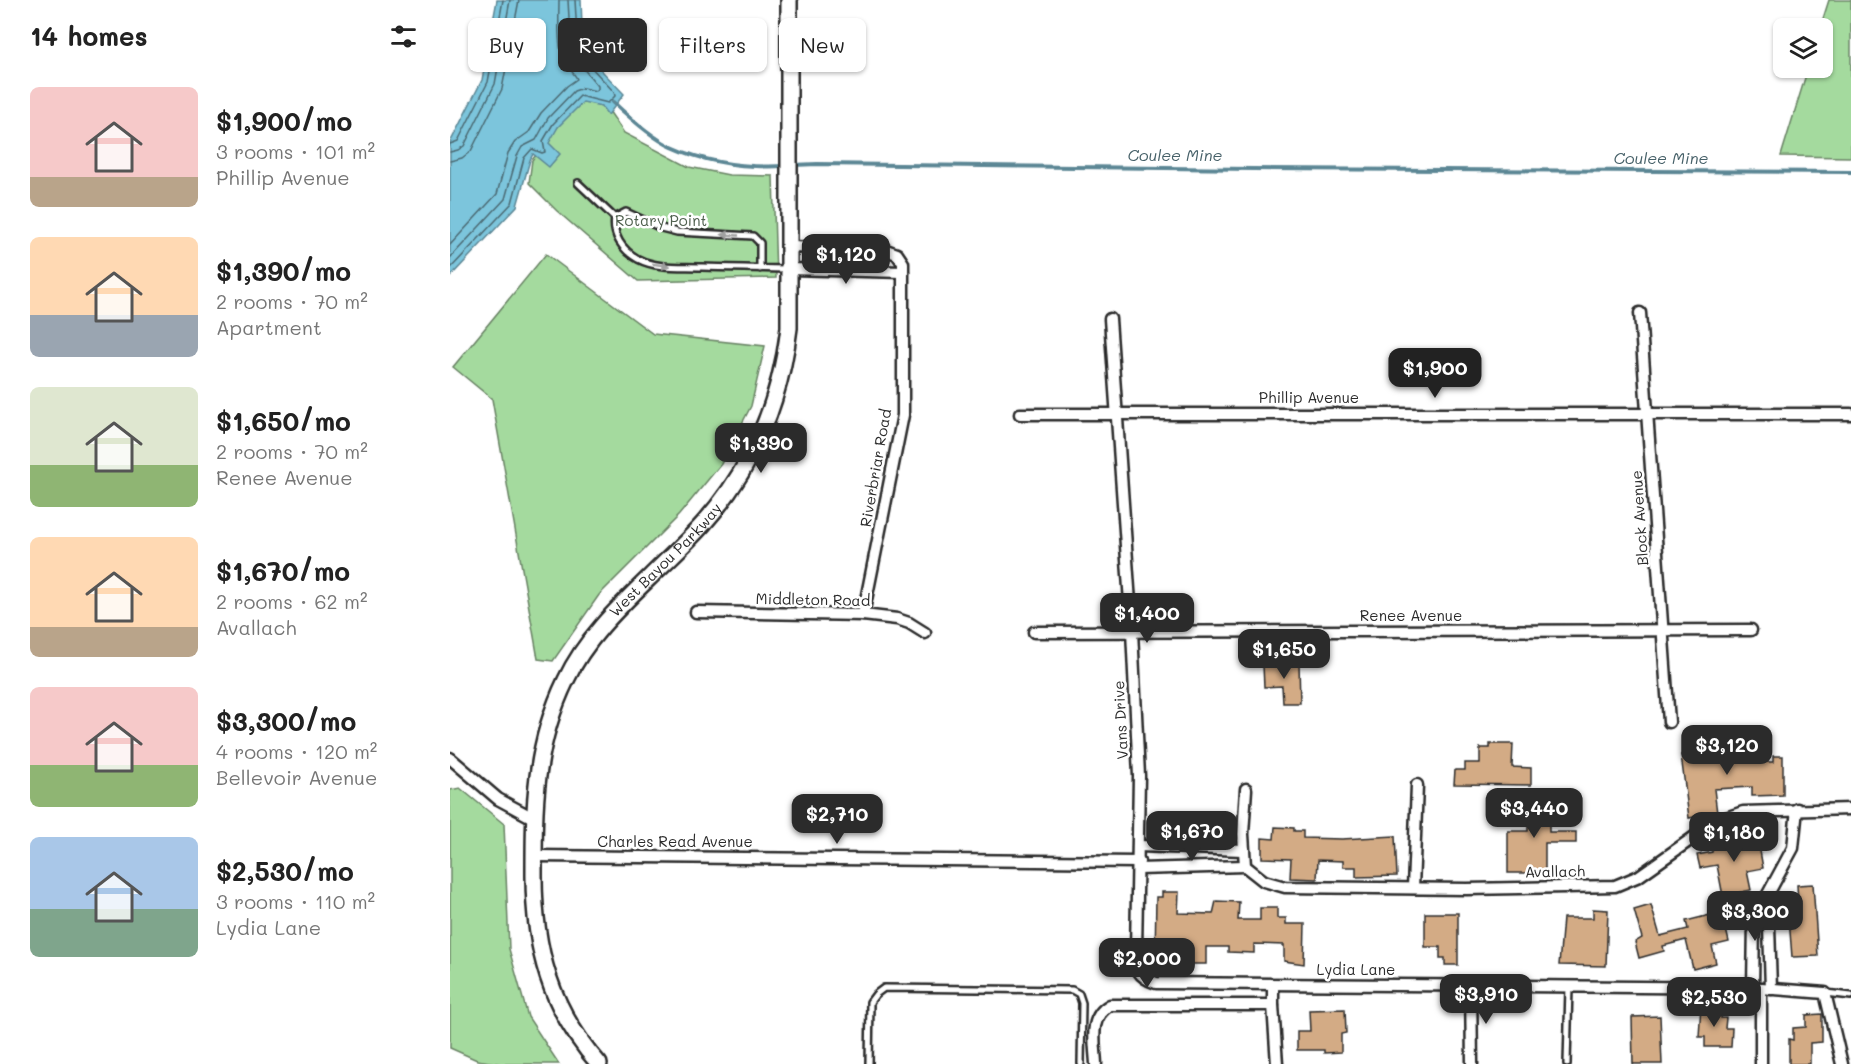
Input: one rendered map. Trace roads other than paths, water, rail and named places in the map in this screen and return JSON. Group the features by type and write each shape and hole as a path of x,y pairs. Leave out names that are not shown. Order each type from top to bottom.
{"street":[{"name":"West Bayou Parkway","path":"598,1064 582,1046 564,1017 546,972 539,944 534,904 537,775 555,706 572,669 615,611 703,524 724,498 744,470 766,427 787,348 790,269 789,0"},
{"name":"Riverbriar Road","path":"789,247 886,250 897,254 903,263 903,415 863,615"},
{"path":"790,269 903,272"},
{"name":"Block Avenue","path":"1640,313 1669,722"},
{"name":"Vans Drive","path":"1110,319 1132,631 1139,776 1136,952 1140,976"},
{"name":"Phillip Avenue","path":"1020,414 1851,414"},
{"name":"Middleton Road","path":"696,612 863,615 897,619 925,633"},
{"name":"Renee Avenue","path":"1034,632 1751,630"},
{"path":"450,759 498,800 535,819"},
{"path":"1413,888 1417,785"},
{"path":"1139,866 1245,866 1243,850 1245,789"},
{"path":"1762,989 1754,920 1792,848 1797,809"},
{"name":"Avallach","path":"1245,866 1264,881 1285,887 1615,886 1639,876 1717,821 1743,812 1851,809"},
{"path":"1139,846 1243,850"},
{"name":"Charles Read Avenue","path":"534,856 1139,866"},
{"path":"1761,1064 1762,989 1768,895"},
{"name":"Lydia Lane","path":"1140,976 1156,983 1762,989 1826,993"},
{"path":"1274,985 1277,1064"},
{"path":"1471,986 1472,1064"},
{"path":"1826,993 1842,1064"},
{"path":"1096,1064 1095,1024 1102,1009 1110,1005 1273,1005"}],"lane":[{"path":"578,183 615,218"},
{"path":"615,218 626,212 661,228 677,232 753,236 760,243 760,269"},
{"path":"615,218 613,230 624,249 638,259 654,264 790,269"},
{"path":"1567,1064 1569,987"},
{"path":"869,1064 870,1002 884,988 1072,990 1079,994 1082,1003 1081,1064"},
{"path":"1826,993 1851,996"}],"water":[{"path":"497,0 581,0 582,18 558,18 558,72 603,72 624,94 608,115 601,106 583,102 558,127 549,143 560,154 549,167 533,154 517,206 450,277 450,143 482,80 484,72 546,72 546,18 494,18"}],"waterway":[{"name":"Coulee Mine","path":"613,102 657,138 685,152 727,163 785,166"},
{"name":"Coulee Mine","path":"793,165 1851,172"}],"park label":[{"name":"Rotary Point","path":"661,221"}]}
